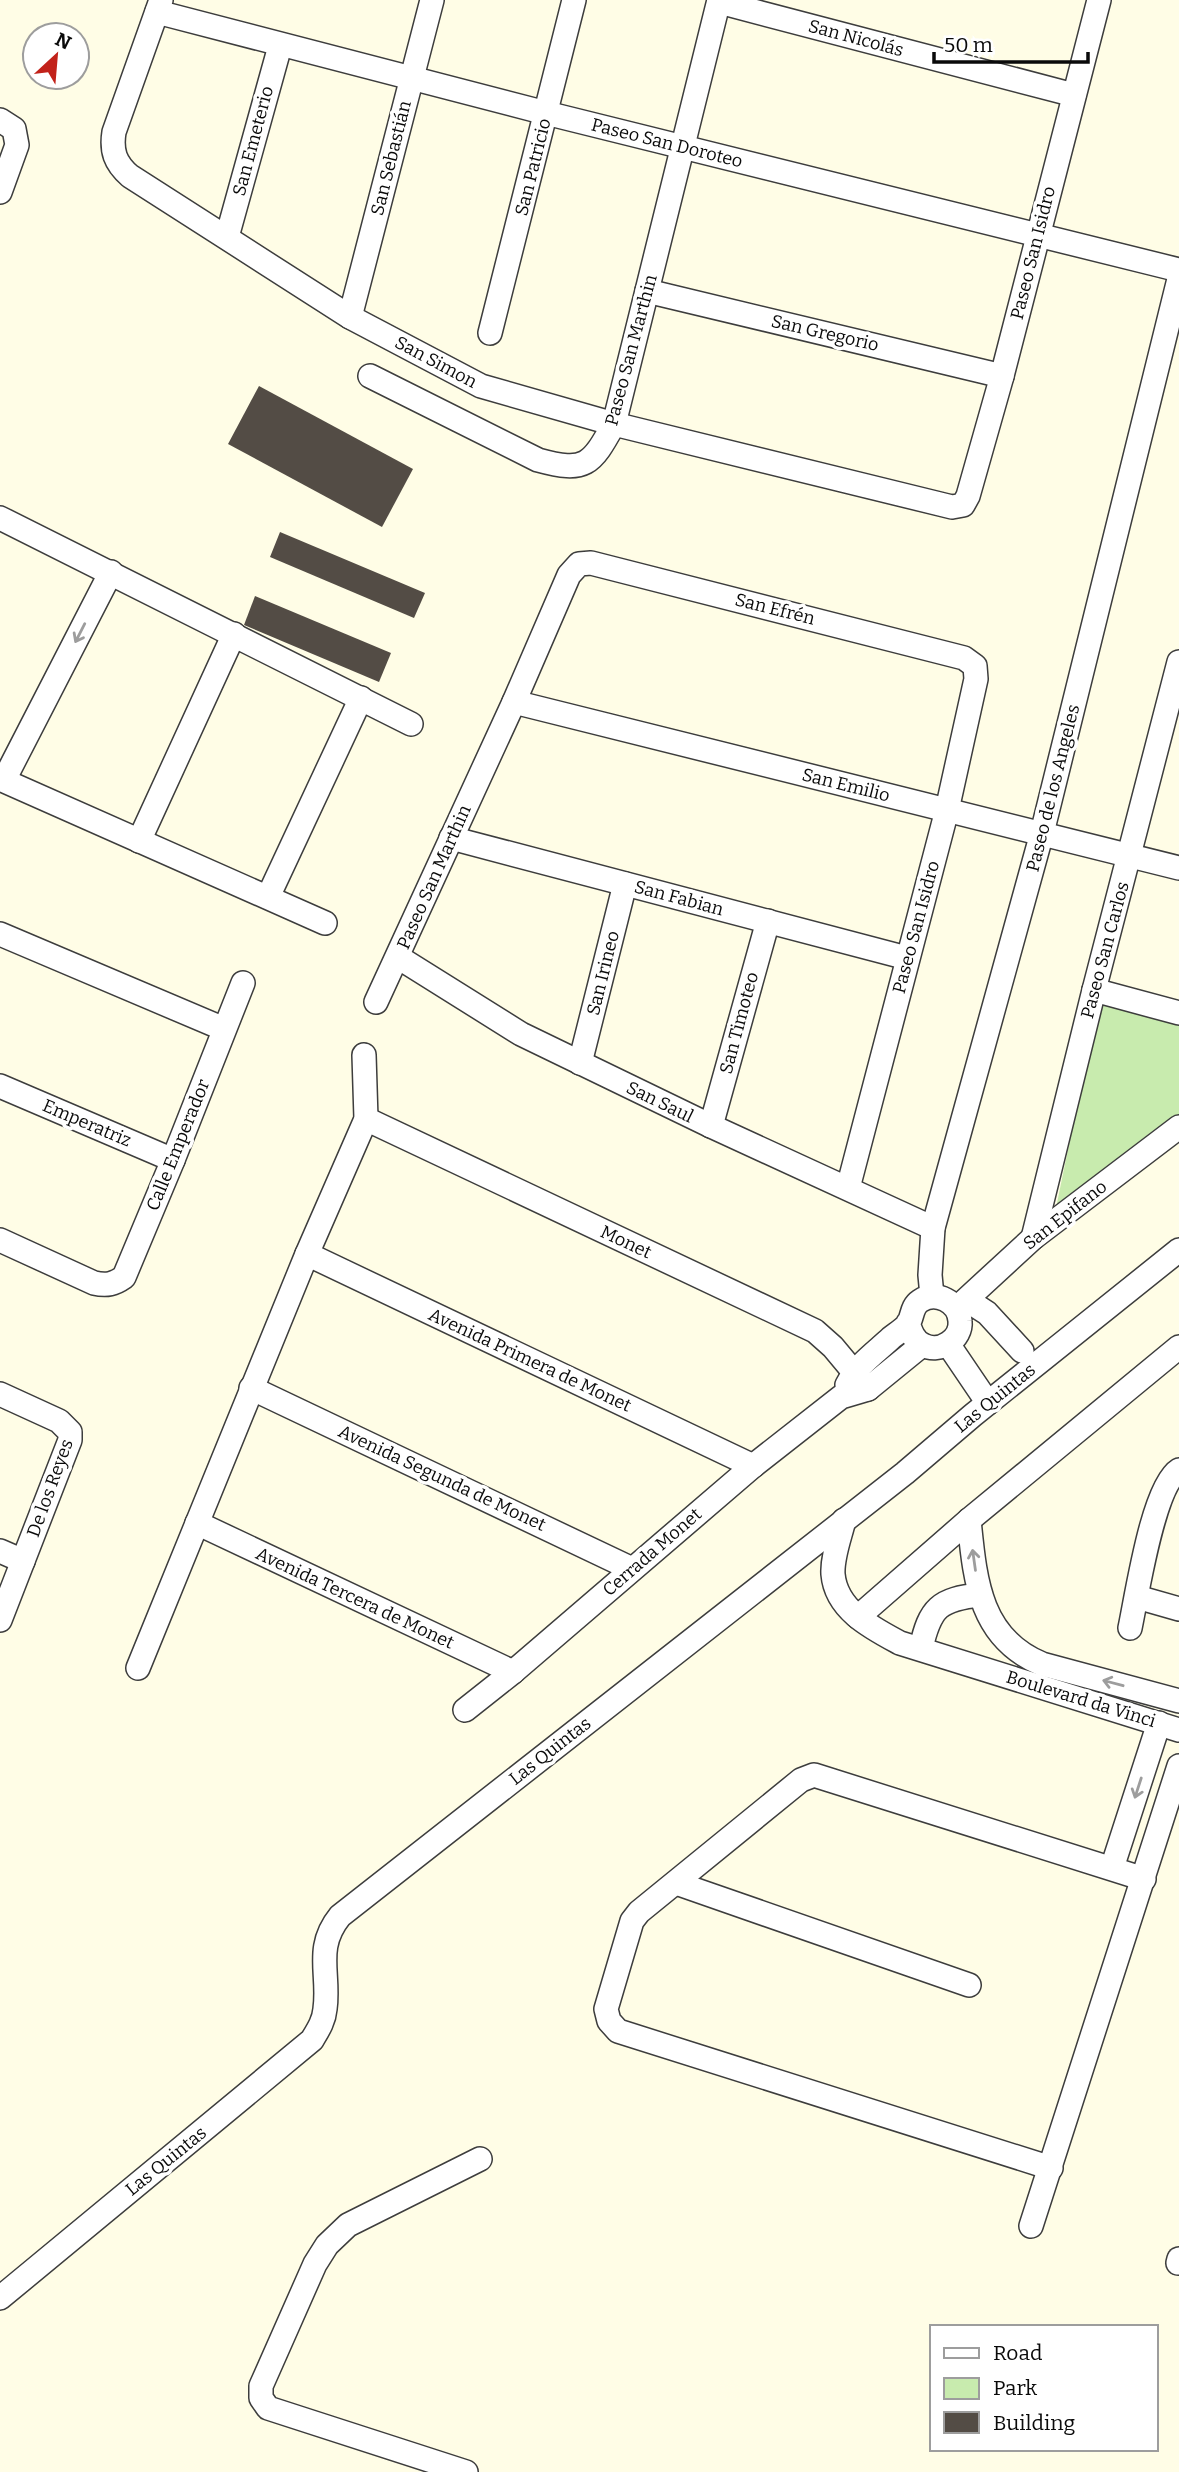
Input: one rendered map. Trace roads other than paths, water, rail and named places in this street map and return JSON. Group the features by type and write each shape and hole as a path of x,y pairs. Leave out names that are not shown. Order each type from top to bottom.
{"street":[{"name":"San Sebastián","path":"351,317 432,0"},
{"name":"San Patricio","path":"490,333 573,0"},
{"name":"Paseo San Isidro","path":"963,505 968,496 1002,376 1099,0"},
{"name":"San Nicolás","path":"719,1 1074,95"},
{"name":"Paseo San Marthin","path":"370,376 538,460 557,466 573,467 586,464 597,454 614,424 719,1"},
{"name":"Paseo San Doroteo","path":"159,6 279,46 1179,270"},
{"name":"San Simon","path":"159,6 114,132 112,146 117,164 130,176 351,317 481,386 614,424 952,507 963,505"},
{"name":"San Emeterio","path":"227,237 279,46"},
{"path":"0,120 14,129 17,145 0,192"},
{"name":"Paseo de los Angeles","path":"932,1296 930,1275 933,1228 1042,833 1179,279"},
{"name":"San Gregorio","path":"647,291 1002,376"},
{"path":"0,518 411,724"},
{"name":"San Efrén","path":"573,568 584,562 591,563 964,658 975,666"},
{"name":"Paseo San Marthin","path":"376,1002 573,568"},
{"path":"111,572 2,780 325,923"},
{"path":"139,841 234,634"},
{"name":"Paseo San Carlos","path":"1033,1238 1130,856 1171,727 1179,662"},
{"name":"Paseo San Isidro","path":"848,1188 947,810 976,679 975,666"},
{"path":"268,897 361,698"},
{"name":"San Emilio","path":"514,702 1179,868"},
{"name":"San Fabian","path":"451,838 907,958"},
{"name":"San Irineo","path":"580,1063 625,884"},
{"name":"San Timoteo","path":"711,1126 768,921"},
{"path":"0,934 224,1029"},
{"name":"San Saul","path":"398,957 490,1016 580,1063 933,1228"},
{"name":"Calle Emperador","path":"0,1240 94,1283 115,1283 124,1277 243,983"},
{"path":"1094,990 1179,1013"},
{"path":"138,1668 251,1388 366,1119 364,1055"},
{"name":"Emperatriz","path":"0,1086 173,1160"},
{"name":"Monet","path":"366,1119 815,1331 825,1338 861,1380"},
{"name":"San Epifano","path":"962,1304 1033,1238 1179,1127"},
{"name":"Las Quintas","path":"0,2298 312,2040 326,2009 324,1966 328,1934 340,1916 844,1520 1179,1251"},
{"name":"Avenida Primera de Monet","path":"307,1254 753,1466"},
{"path":"861,1380 908,1323 911,1311 920,1301 932,1296 987,1314 1022,1351"},
{"path":"908,1323 913,1336 922,1345 935,1348 948,1344 958,1334 962,1304"},
{"path":"948,1344 988,1403"},
{"path":"861,1380 922,1345"},
{"path":"852,1611 969,1520 1179,1347"},
{"name":"Cerrada Monet","path":"466,1710 753,1466 861,1380"},
{"name":"Avenida Segunda de Monet","path":"251,1388 632,1569"},
{"name":"De los Reyes","path":"0,1394 59,1421 70,1432 67,1449 0,1620"},
{"path":"1130,1628 1155,1513 1165,1486 1172,1474 1179,1470"},
{"path":"844,1520 833,1572 835,1584 852,1611 900,1643 989,1670"},
{"path":"969,1520 980,1595 990,1618 1007,1642"},
{"name":"Avenida Tercera de Monet","path":"197,1523 513,1672"},
{"path":"0,1552 23,1561"},
{"path":"921,1648 928,1621 935,1609 952,1600 980,1595"},
{"path":"1137,1597 1179,1609"},
{"name":"Boulevard da Vinci","path":"1169,1726 989,1670 1007,1642 1030,1659 1042,1664 1179,1701"},
{"path":"1112,1868 1169,1726"},
{"path":"1031,2226 1052,2168 1179,1766"},
{"path":"1052,2168 618,2031 609,2021 606,2009 632,1921 639,1912 801,1780 814,1774 1143,1879"},
{"path":"676,1883 969,1985"},
{"path":"466,2472 268,2408 261,2398 261,2386 315,2264 327,2245 348,2225 480,2159"}]}
